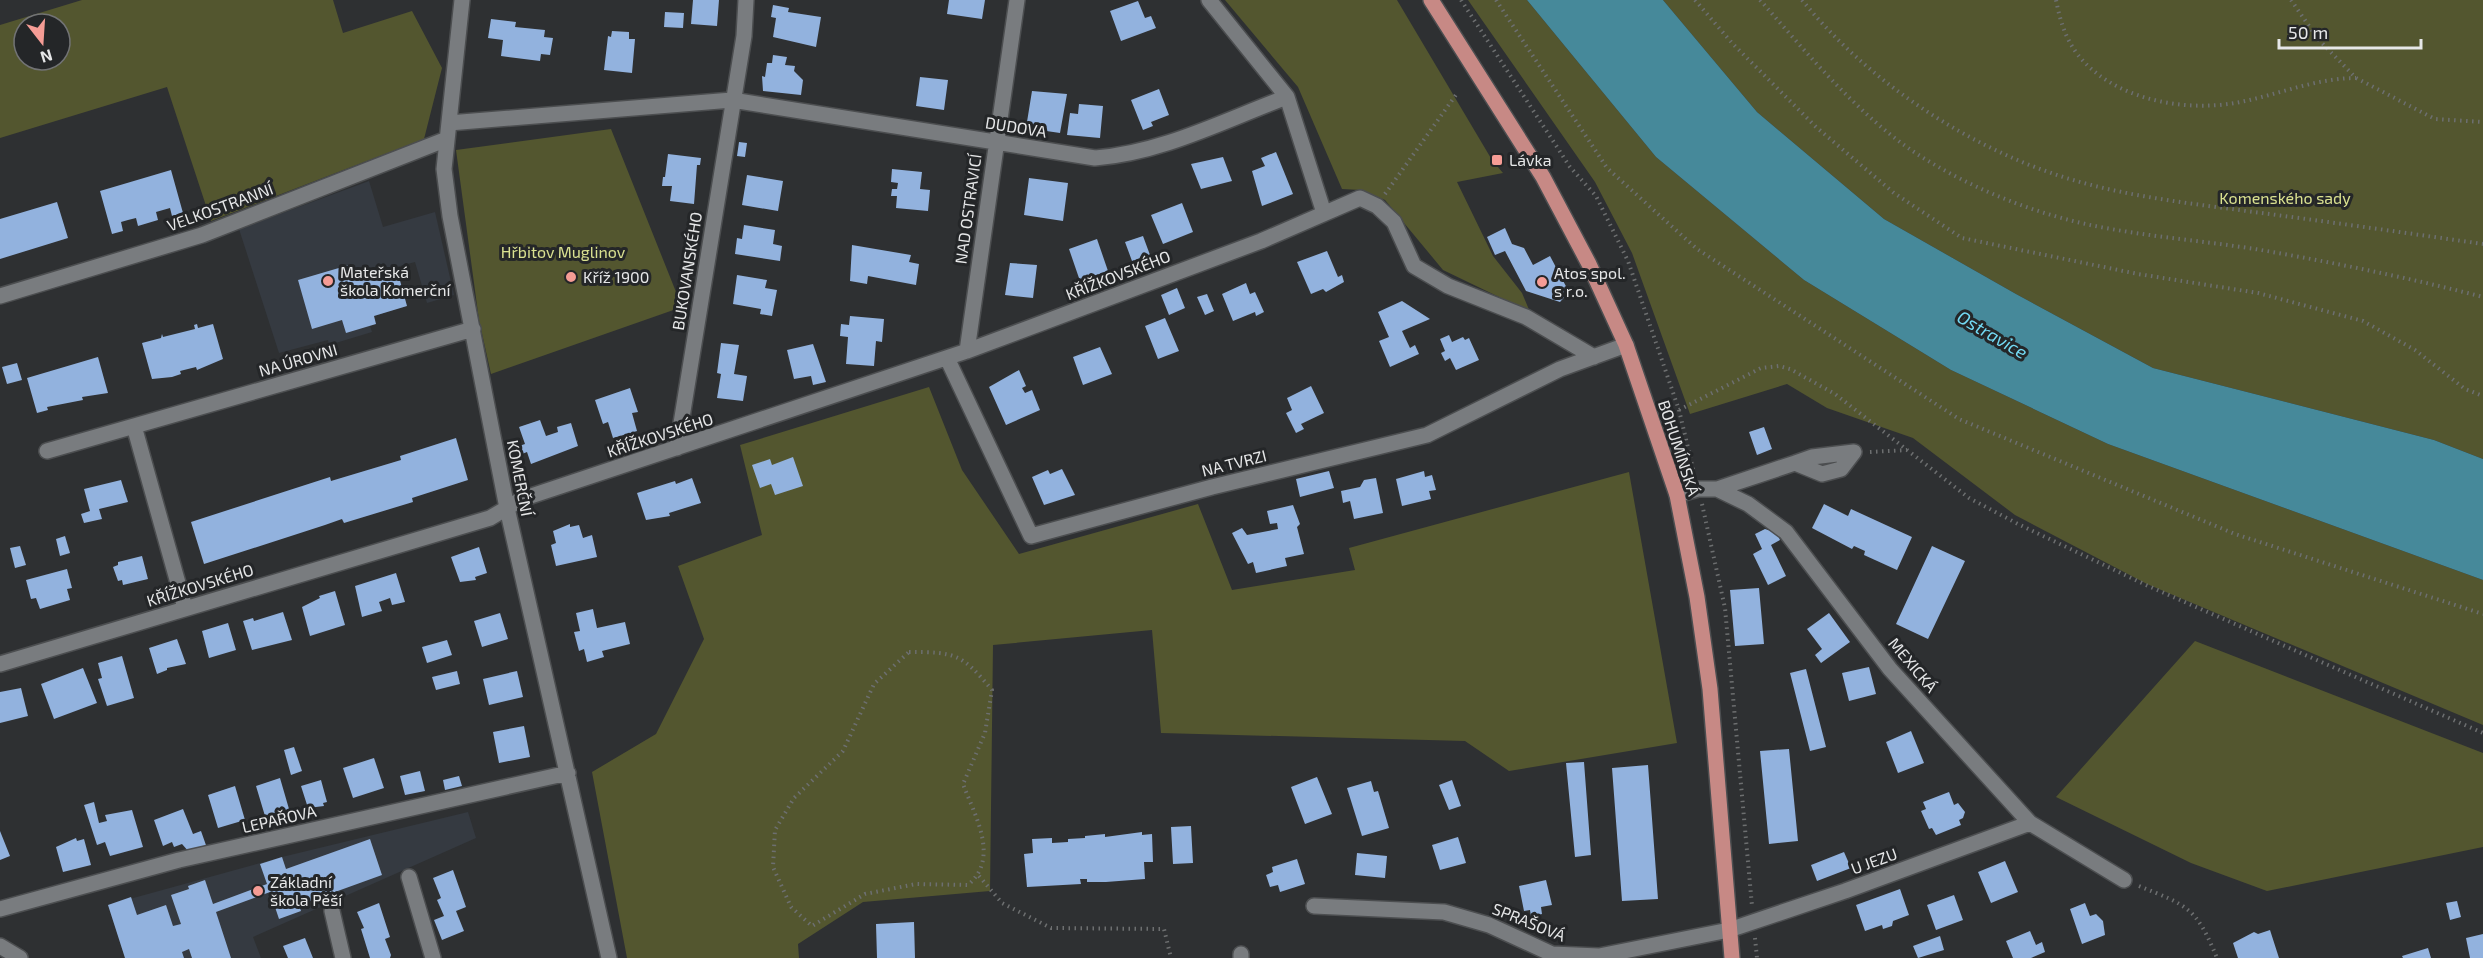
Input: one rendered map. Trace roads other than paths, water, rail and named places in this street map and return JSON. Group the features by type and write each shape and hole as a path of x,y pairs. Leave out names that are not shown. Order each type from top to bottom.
{"main road":[{"name":"BOHUMÍNSKÁ","path":"1431,0 1543,177 1589,264 1626,345 1677,495 1697,597 1710,689 1732,958"}],"street":[{"name":"KOMERČNÍ","path":"462,0 444,169 450,216 507,508 609,958"},
{"name":"BUKOVANSKÉHO","path":"677,448 744,36 746,0"},
{"name":"NAD OSTRAVICÍ","path":"967,351 1017,0"},
{"path":"1209,0 1287,97 1324,213"},
{"name":"DUDOVA","path":"732,100 1095,158 1126,155 1287,97"},
{"path":"449,123 732,100"},
{"name":"VELKOSTRANNÍ","path":"0,296 202,235 447,139"},
{"name":"KŘÍŽKOVSKÉHO","path":"0,664 490,518 522,499 967,351 1261,241 1360,198 1377,206 1394,222 1414,266 1448,286 1526,317 1594,357"},
{"name":"NA ÚROVNI","path":"47,451 473,329"},
{"name":"NA TVRZI","path":"946,358 1031,536 1212,487 1427,435 1560,369 1626,345"},
{"path":"134,426 185,609"},
{"path":"1677,495 1698,489 1717,489 1795,463 1822,474 1841,469 1854,452"},
{"name":"MEXICKÁ","path":"1717,489 1748,504 1786,532 1890,669 2030,823 2124,880"},
{"name":"LEPAŘOVA","path":"0,909 179,860 568,773"},
{"name":"U JEZU","path":"1729,930 1845,891 2030,823"},
{"path":"409,877 433,958"},
{"name":"SPRAŠOVÁ","path":"1314,906 1444,912 1489,925 1551,956 1582,957 1624,953 1729,930"},
{"path":"332,911 343,958"},
{"path":"0,946 20,958"}],"water":[{"name":"Ostravice","path":"1527,0 1663,0 1757,112 1884,219 2153,368 2434,440 2483,459 2483,580 2108,444 1951,370 1804,280 1656,157"}],"place":[{"name":"Lávka","path":"1497,160"},
{"name":"Kříž 1900","path":"571,277"},
{"name":"Mateřská škola Komerční","path":"328,281"},
{"name":"Atos spol. s r.o.","path":"1542,282"},
{"name":"Základní škola Pěší","path":"258,891"}],"park label":[{"name":"Komenského sady","path":"2285,198"},
{"name":"Hřbitov Muglinov","path":"563,252"}]}
